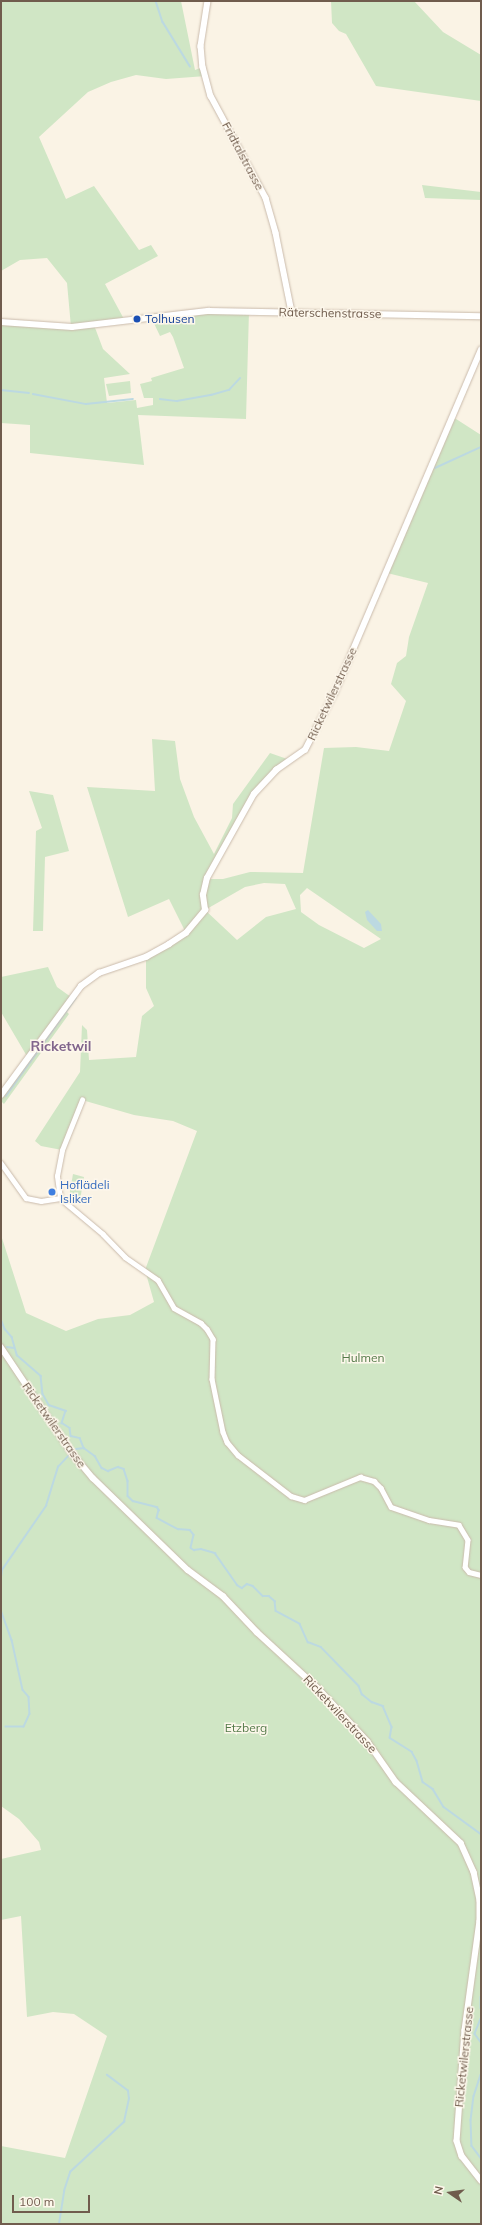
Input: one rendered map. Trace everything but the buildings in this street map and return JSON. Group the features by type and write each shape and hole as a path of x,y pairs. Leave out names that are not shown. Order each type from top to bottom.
{"street":[{"name":"Fridtalstrasse","path":"208,1 201,46 203,68 211,96 266,198 276,233 292,312"},
{"name":"Räterschenstrasse","path":"1,322 66,328 209,311 481,316"},
{"name":"Ricketwilerstrasse","path":"1,1095 81,986 99,973 146,957 169,944 186,933 204,910 203,895 207,878 254,794 276,770 305,750 332,698 481,350"},
{"path":"82,1100 62,1150 57,1176 60,1198 103,1234 126,1257 158,1280 174,1308 201,1323 207,1330 213,1339 212,1379 223,1432 227,1442 238,1455 291,1496 304,1500 360,1477 374,1481 381,1488 391,1507 429,1520 459,1525 468,1540 465,1567 469,1572 481,1575"},
{"path":"1,1163 26,1198 41,1201 60,1198"},
{"name":"Ricketwilerstrasse","path":"1,1347 72,1453 93,1478 188,1570 223,1596 257,1632 319,1689 368,1742 402,1787 461,1843 474,1872 480,1901 480,1921 465,2030 457,2141 462,2156 481,2180"}],"green space":[{"path":"1,1 181,1 195,70 203,67 206,76 166,79 136,75 111,82 88,92 39,137 66,199 94,186 139,250 151,245 158,256 105,284 125,321 94,325 103,349 130,374 104,378 107,403 136,400 137,408 153,405 153,398 144,398 140,384 152,381 151,378 184,368 170,332 160,336 151,317 249,311 246,419 138,415 144,465 30,453 30,425 1,423 2,322 71,327 67,283 47,258 20,260 1,271"},
{"path":"331,1 414,1 443,32 481,55 481,101 376,86 346,34 339,31 332,23"},
{"path":"422,185 481,192 481,200 425,198"},
{"path":"130,381 131,393 109,396 106,384"},
{"path":"453,417 481,435 481,2224 1,2224 1,2146 65,2158 107,2036 74,2014 53,2012 27,2017 21,1916 1,1920 1,1859 41,1850 39,1842 19,1819 1,1806 1,1235 26,1313 66,1331 98,1319 130,1315 154,1302 145,1270 197,1131 173,1121 134,1115 82,1100 67,1131 62,1150 41,1146 35,1141 80,1072 82,1025 87,1030 89,1060 136,1057 142,1016 154,1006 146,988 146,957 186,933 169,899 128,917 87,787 155,791 152,739 175,741 180,779 194,817 214,854 232,818 233,804 270,753 290,760 265,780 207,879 223,879 250,872 303,873 324,748 356,747 389,751 406,701 391,684 397,663 406,656 409,637 428,583 387,573","holes":["264,883 285,884 296,909 266,917 237,940 205,910 245,887","307,888 381,939 364,948 319,925 301,912 300,895"]},
{"path":"29,791 53,795 69,851 45,857 43,931 33,931 36,831 42,828"},
{"path":"48,967 57,987 71,997 63,1008 69,1014 4,1104 1,1101 1,1095 28,1058 1,1012 1,977"},
{"path":"73,1174 84,1177 80,1200 69,1197"}],"water":[{"path":"368,910 381,924 382,931 377,931 367,920 365,912"}],"waterway":[{"path":"156,1 163,22 190,66"},
{"path":"160,399 177,401 211,395 229,390 240,378"},
{"path":"1,390 29,393"},
{"path":"33,394 86,404 133,399"},
{"path":"435,468 481,447"},
{"path":"6,1096 76,998"},
{"path":"1,1319 5,1329 12,1337 17,1355 41,1376 43,1394 49,1405 66,1411 62,1423 70,1428 71,1436 80,1438 84,1448 95,1456 102,1468 108,1471 118,1467 124,1469 128,1481 128,1496 133,1501 157,1507 159,1510 157,1518 178,1529 190,1530 194,1535 191,1548 194,1550 201,1549 215,1553 237,1585 242,1588 247,1584 253,1586 263,1596 269,1596 275,1601 276,1611 300,1624 308,1642 321,1647 359,1686 362,1694 372,1702 383,1706 392,1727 390,1738 412,1752 417,1761 423,1782 433,1789 444,1807 481,1834"},
{"path":"7,1347 14,1348"},
{"path":"76,1449 84,1448"},
{"path":"1,1577 2,1570 46,1506 58,1467 69,1455"},
{"path":"1,1610 12,1640 23,1690 29,1697 30,1714 24,1727 6,1727"},
{"path":"481,1997 481,2008"},
{"path":"481,2019 475,2034 481,2042"},
{"path":"59,2224 64,2191 70,2172 124,2122 129,2099 128,2091 107,2075"},
{"path":"481,2075 474,2096 471,2120 472,2146 481,2158"}],"place":[{"name":"Tolhusen","path":"137,319"},
{"name":"Hoflädeli Isliker","path":"52,1192"}],"district":[{"name":"Ricketwil","path":"61,1046"}],"park label":[{"name":"Hulmen","path":"363,1358"},
{"name":"Etzberg","path":"246,1728"}]}
